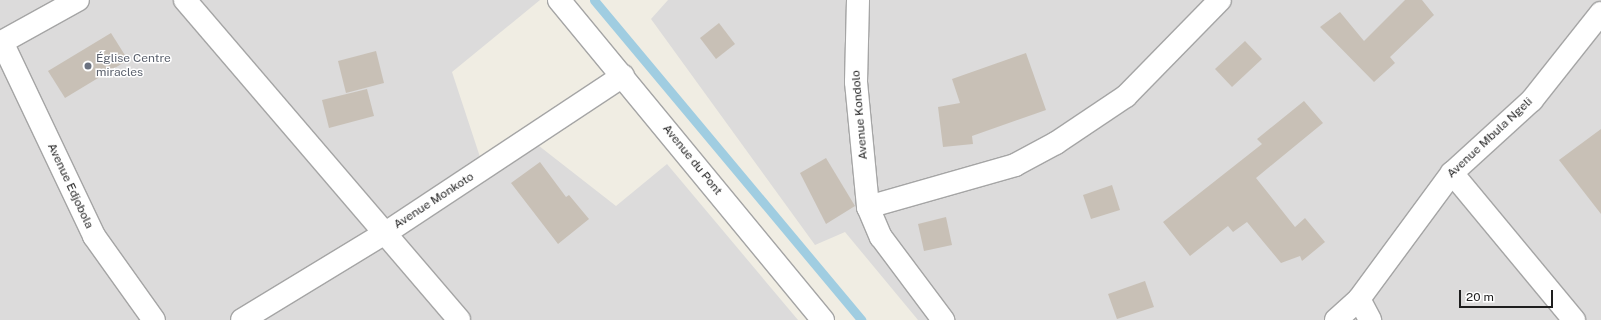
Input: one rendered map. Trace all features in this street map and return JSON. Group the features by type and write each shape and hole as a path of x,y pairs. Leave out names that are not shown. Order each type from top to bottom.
{"street":[{"path":"1,42 78,0"},
{"path":"185,0 387,232 459,320"},
{"name":"Avenue du Pont","path":"559,0 823,320"},
{"name":"Avenue Kondolo","path":"858,0 856,82 868,206 881,237 943,320"},
{"path":"868,206 1015,165 1056,143 1126,96 1220,0"},
{"name":"Avenue Mbula Ngeli","path":"1336,320 1359,299 1452,173 1532,100 1601,13"},
{"name":"Avenue Edjobola","path":"1,42 94,236 154,320"},
{"name":"Avenue Monkoto","path":"242,320 387,232 623,76"},
{"path":"1452,173 1574,320"},
{"path":"1359,299 1370,320"}],"shaded area":[{"path":"0,0 540,0 452,72 481,160 525,135 616,206 667,164 798,320 0,320"},
{"path":"668,0 1601,0 1601,320 918,320 845,232 815,245 651,19"}],"building":[{"path":"1405,0 1422,0 1434,15 1390,57 1395,63 1374,82 1320,27 1340,12 1364,41"},
{"path":"719,23 735,44 716,59 700,38"},
{"name":"Église Centre miracles","path":"111,33 128,60 65,98 48,71"},
{"path":"1245,41 1262,59 1232,87 1215,69"},
{"path":"376,51 384,83 346,93 338,61"},
{"path":"1026,53 1046,110 972,136 973,144 943,147 938,107 960,103 952,79"},
{"path":"367,89 374,116 329,128 322,100"},
{"path":"1304,101 1323,123 1256,178 1295,227 1305,218 1325,242 1302,261 1300,256 1281,263 1247,222 1233,232 1228,226 1190,256 1163,222 1262,144 1257,139"},
{"path":"1601,129 1601,214 1559,160"},
{"path":"826,158 855,206 826,224 800,173"},
{"path":"540,162 566,197 569,195 589,219 558,244 511,183"},
{"path":"1112,185 1120,210 1091,219 1083,195"},
{"path":"946,217 952,245 924,251 918,224"},
{"path":"1145,281 1154,307 1117,319 1108,294"}],"waterway":[{"path":"594,0 862,320"}],"place":[{"name":"Église Centre miracles","path":"88,66"}]}
